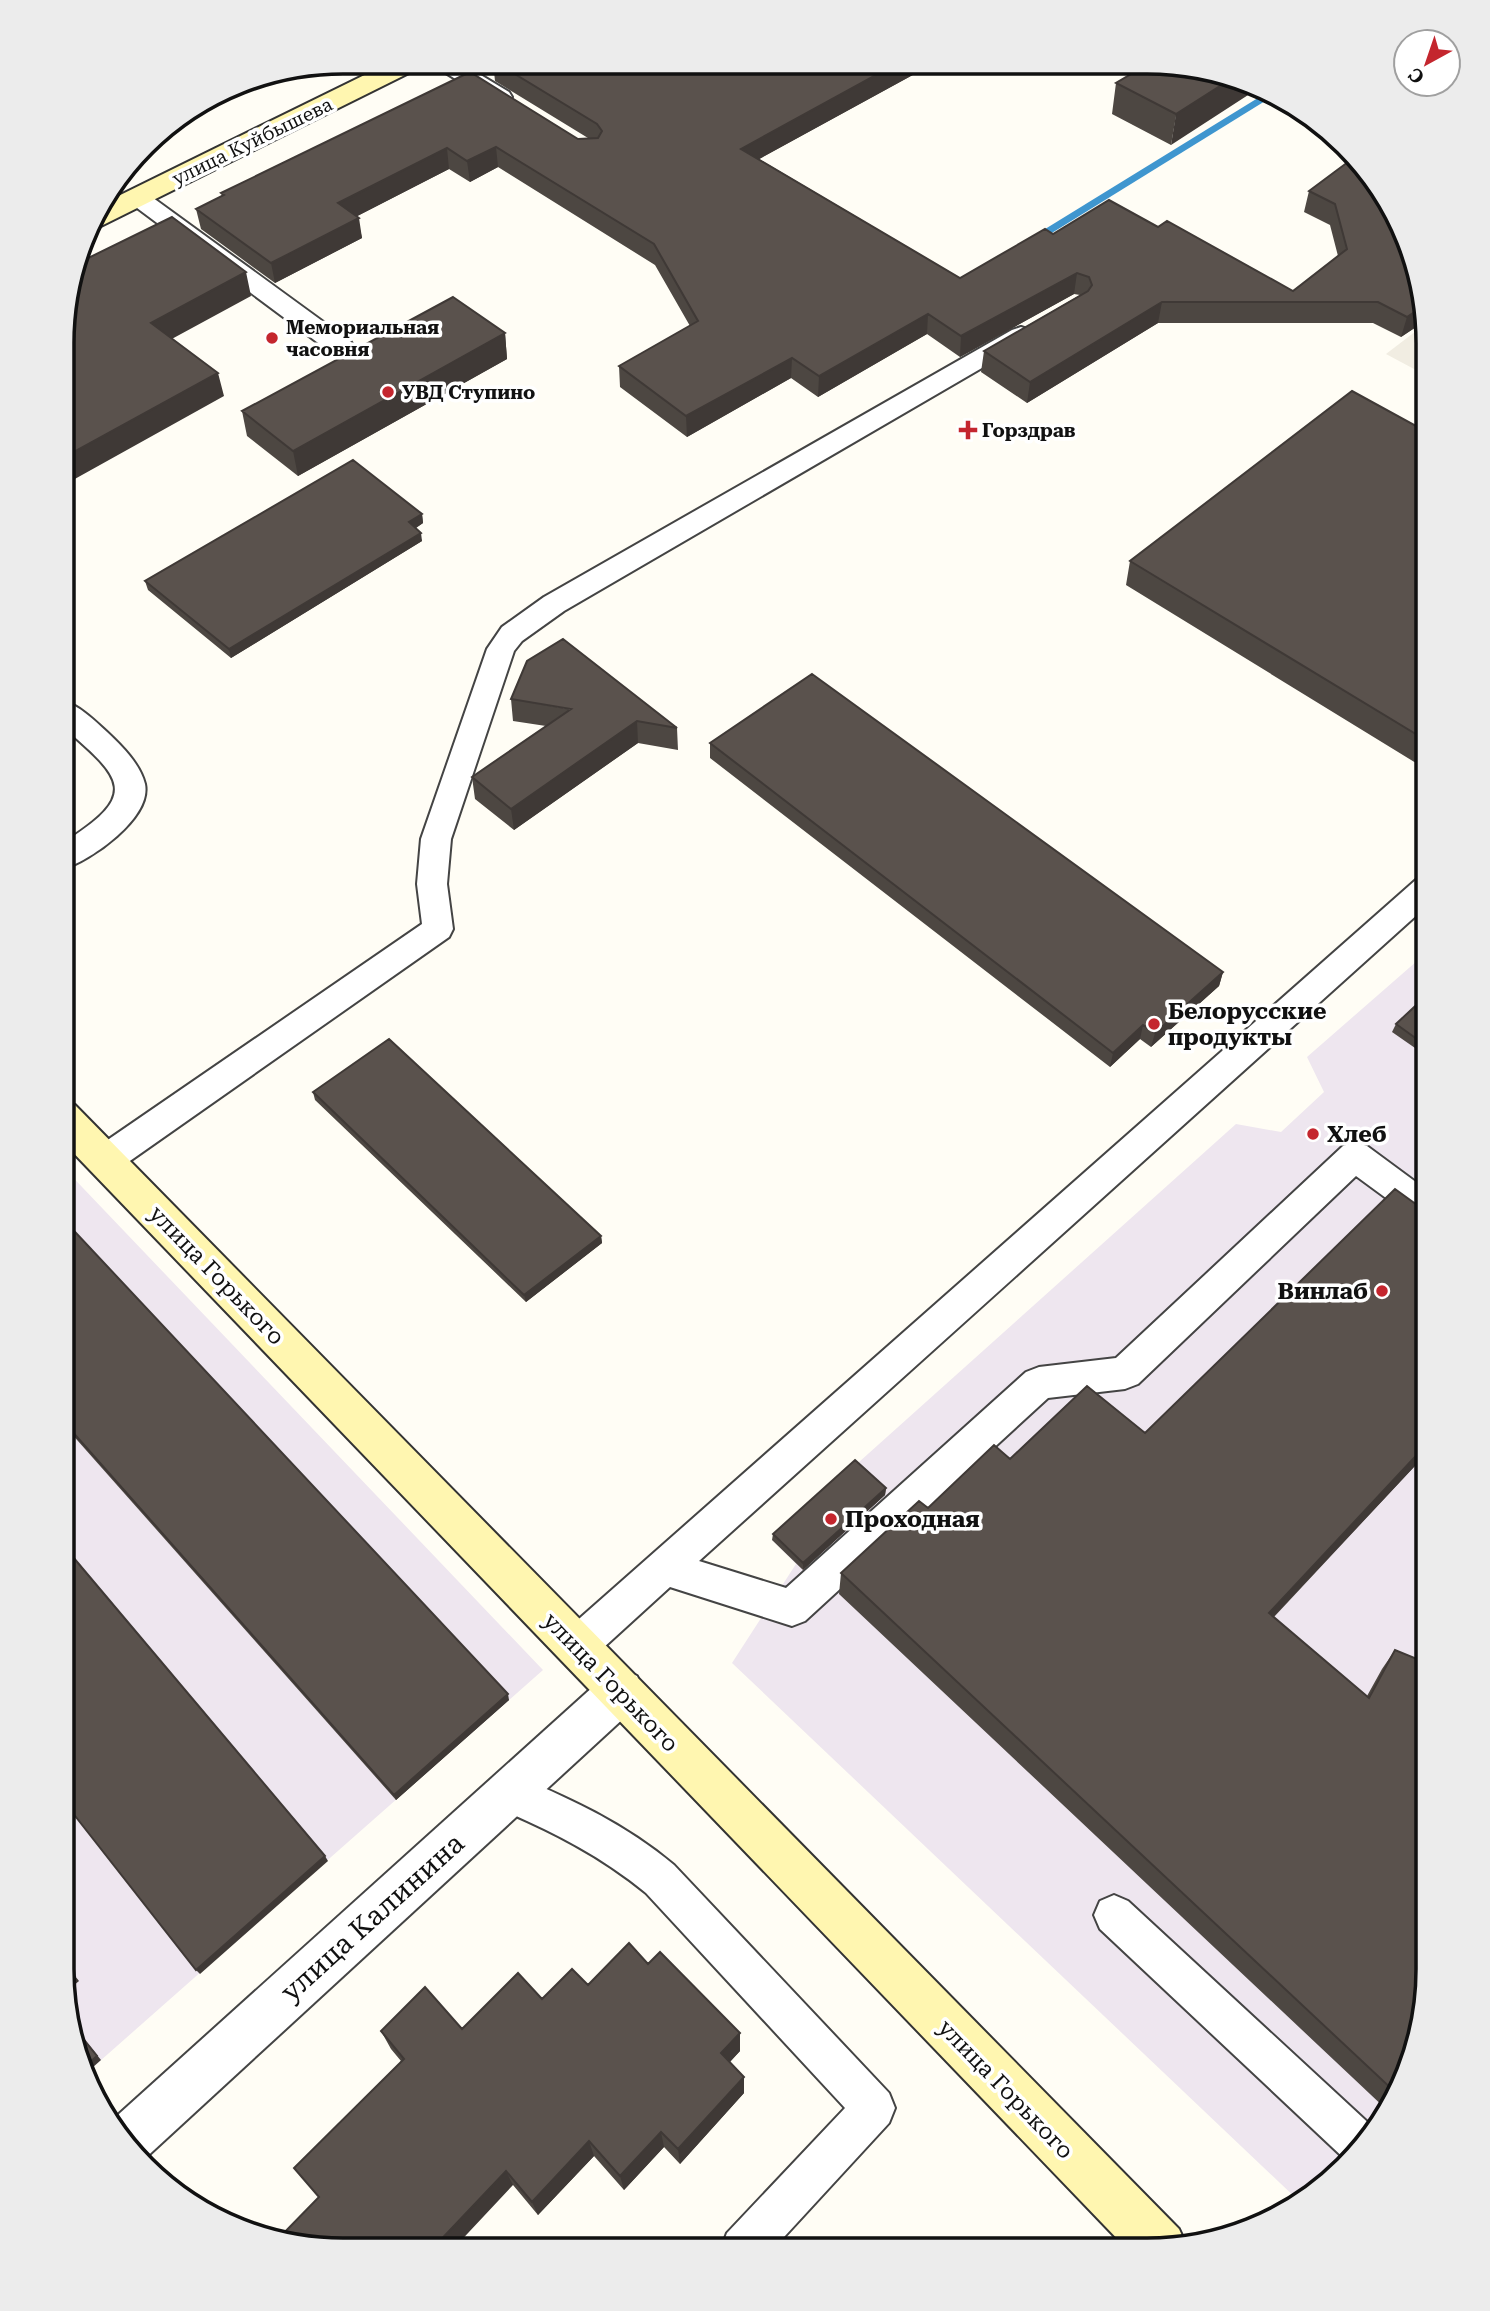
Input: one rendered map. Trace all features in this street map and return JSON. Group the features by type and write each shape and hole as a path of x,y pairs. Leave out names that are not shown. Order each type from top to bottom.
{"street":[{"name":"улица Куйбышева","path":"107,211 388,74"},
{"name":"улица Горького","path":"74,1128 1152,2238"},
{"name":"улица Калинина","path":"132,2136 621,1691"}],"lane":[{"path":"463,74 523,111"},
{"path":"137,197 342,348"},
{"path":"105,1160 438,929 431,896 431,871 436,839 500,649 512,634 566,597 1040,324"},
{"path":"74,721 117,762 130,780 130,797 118,816 98,835 74,851"},
{"path":"577,1646 1416,898"},
{"path":"664,1568 792,1608 1038,1383 1125,1373 1355,1156 1416,1201"},
{"path":"509,1793 602,1834 633,1855 660,1879 874,2108 753,2238"},
{"path":"1114,1915 1355,2140"}],"shaded area":[{"path":"1415,313 1416,326 1404,319"},
{"path":"1416,331 1416,370 1386,354"},
{"path":"1416,962 1416,1986 1402,2055 1381,2103 1338,2159 1293,2195 732,1663 796,1564 772,1540 1236,1124 1281,1132 1324,1092 1307,1057"},
{"path":"74,1179 543,1670 92,2068 79,2021 74,1986"}],"building":[{"path":"466,74 473,74 578,139 598,138 602,131 597,124 515,74 878,74 741,149 960,278 1045,229 1053,234 1109,200 1158,227 1167,221 1293,291 1347,249 1335,204 1309,191 1348,162 1389,223 1407,273 1415,312 1407,317 1378,302 1162,302 1030,382 984,351 1088,291 1092,285 1089,277 1077,273 961,336 928,314 819,376 792,358 686,416 619,366 698,321 654,244 496,147 467,161 447,148 338,203 359,218 271,263 196,209 224,195 221,193"},
{"path":"1131,74 1165,74 1222,85 1176,114 1116,83"},
{"path":"172,217 246,272 151,323 218,373 74,452 74,325 87,258"},
{"path":"453,297 505,333 293,451 242,411"},
{"path":"1352,391 1416,426 1416,734 1130,561"},
{"path":"353,460 422,514 409,522 421,533 229,649 145,581"},
{"path":"563,639 677,728 637,721 511,809 472,777 571,709 511,699 527,661"},
{"path":"812,674 1223,972 1155,1033 1143,1025 1113,1053 710,743"},
{"path":"1416,1005 1416,1038 1396,1024"},
{"path":"389,1039 601,1236 524,1295 313,1092"},
{"path":"1395,1189 1416,1204 1416,1456 1269,1613 1369,1698 1395,1650 1416,1659 1416,1986 1407,2038 1389,2087 841,1573 919,1501 928,1508 994,1445 1010,1459 1087,1386 1145,1433"},
{"path":"74,1231 508,1694 394,1795 74,1434"},
{"name":"Проходная","path":"855,1460 886,1488 803,1563 773,1534"},
{"path":"74,1558 325,1856 196,1970 74,1815"},
{"path":"629,1943 648,1964 660,1952 740,2033 721,2053 744,2077 678,2149 661,2132 620,2176 589,2141 532,2202 506,2171 442,2238 342,2238 286,2231 319,2197 294,2168 404,2059 381,2031 425,1987 462,2029 518,1973 542,1999 572,1969 588,1985"},
{"path":"83,2039 97,2056 90,2062"}],"waterway":[{"path":"1030,242 1262,99"}],"place":[{"name":"Мемориальная часовня","path":"272,338"},
{"name":"УВД Ступино","path":"388,392"},
{"name":"Горздрав","path":"968,430"},
{"name":"Белорусские продукты","path":"1154,1024"},
{"name":"Хлеб","path":"1313,1134"},
{"name":"Винлаб","path":"1382,1291"},
{"name":"Проходная","path":"831,1519"}]}
